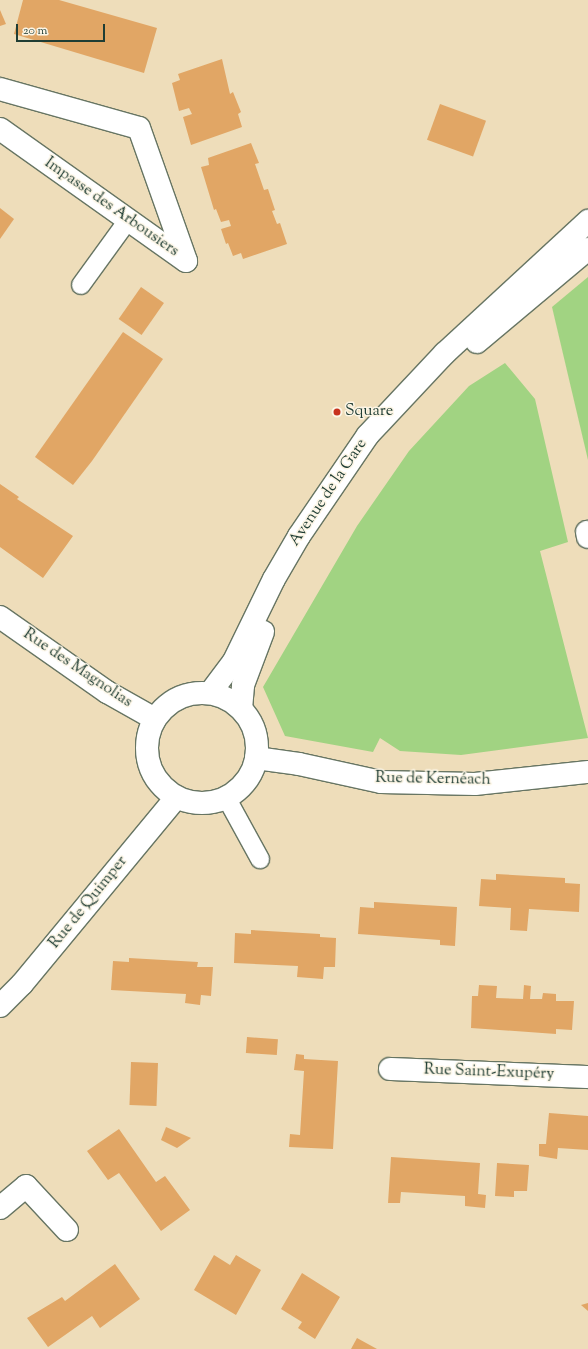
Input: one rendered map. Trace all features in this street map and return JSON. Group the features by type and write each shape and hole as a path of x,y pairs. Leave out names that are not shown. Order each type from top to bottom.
{"main road":[{"name":"Impasse des Arbousiers","path":"0,88 139,128 186,261 0,130"},
{"name":"Avenue de la Gare","path":"210,693 233,663 274,579 299,536 368,435 450,348 588,221"},
{"name":"Avenue de la Gare","path":"241,709 242,685 274,607 314,535 366,457 445,370 588,249"},
{"name":"Rue des Magnolias","path":"0,617 107,692 155,719"},
{"path":"210,693 227,699 241,709 251,724 256,740 256,758 250,775 238,789 226,797 204,802 176,798 157,780 150,763 147,746 155,719 174,701 191,694 210,693"},
{"name":"Rue de Kernéach","path":"256,758 299,764 381,782 475,784 588,772"},
{"name":"Rue de Quimper","path":"0,1006 22,984 176,798"},
{"name":"Rue Saint-Exupéry","path":"390,1069 588,1077"},
{"path":"0,1208 26,1186 67,1230"}],"lane":[{"path":"81,284 128,220"},
{"path":"226,797 260,859"}],"green space":[{"path":"588,277 588,460 552,307"},
{"path":"505,363 535,399 568,542 540,551 588,738 461,755 400,751 380,738 373,752 285,736 263,687 357,526 409,451 469,386"}],"building":[{"path":"23,0 59,0 157,28 144,73 14,34"},
{"path":"0,10 6,24 0,26"},
{"path":"222,59 230,94 233,92 241,112 238,114 242,127 191,145 183,117 192,114 189,108 179,111 172,83 180,80 178,74"},
{"path":"440,104 486,121 473,156 427,140"},
{"path":"251,143 259,163 255,164 264,190 268,189 275,210 272,211 277,224 280,223 287,244 243,259 241,253 233,256 228,243 226,244 221,229 231,226 229,220 221,222 216,209 214,210 201,167 209,165 208,158"},
{"path":"0,208 14,219 0,239"},
{"path":"141,287 164,303 142,335 119,319"},
{"path":"123,332 163,359 92,461 73,485 35,457"},
{"path":"0,484 19,497 17,499 73,536 43,578 0,547"},
{"path":"496,874 565,878 565,883 580,884 579,912 529,909 527,931 510,930 511,908 479,906 481,879 496,880"},
{"path":"374,902 457,907 455,946 440,945 440,940 358,934 360,907 374,908"},
{"path":"251,930 320,934 320,937 336,938 335,967 324,967 323,979 297,977 298,966 234,963 235,933 251,934"},
{"path":"129,958 198,962 197,967 213,967 211,996 201,995 200,1005 185,1003 186,994 111,990 113,961 129,962"},
{"path":"479,985 497,986 496,998 523,999 524,985 531,986 530,999 542,999 543,993 556,994 556,1001 574,1001 572,1030 556,1029 556,1034 471,1028 472,996 478,996"},
{"path":"247,1037 278,1039 277,1055 246,1053"},
{"path":"296,1054 304,1055 304,1059 338,1061 333,1149 289,1147 290,1134 300,1135 304,1071 294,1070"},
{"path":"131,1062 158,1063 156,1106 129,1105"},
{"path":"549,1113 588,1116 588,1150 558,1148 557,1159 539,1156 539,1144 546,1144"},
{"path":"166,1127 191,1138 177,1148 161,1140"},
{"path":"119,1129 156,1182 165,1176 190,1210 161,1231 119,1173 108,1180 87,1151"},
{"path":"391,1157 480,1163 478,1194 486,1195 485,1208 465,1206 465,1196 401,1192 400,1203 388,1203"},
{"path":"497,1163 529,1165 527,1191 514,1191 514,1197 495,1196"},
{"path":"214,1255 230,1265 236,1255 261,1270 236,1315 194,1290"},
{"path":"115,1264 140,1299 100,1328 92,1316 48,1347 27,1318 62,1297 65,1301"},
{"path":"302,1273 340,1297 315,1339 298,1328 302,1322 281,1309"},
{"path":"588,1303 588,1311 581,1305"},
{"path":"357,1338 377,1349 351,1349"}],"place":[{"name":"Square","path":"337,412"}]}
